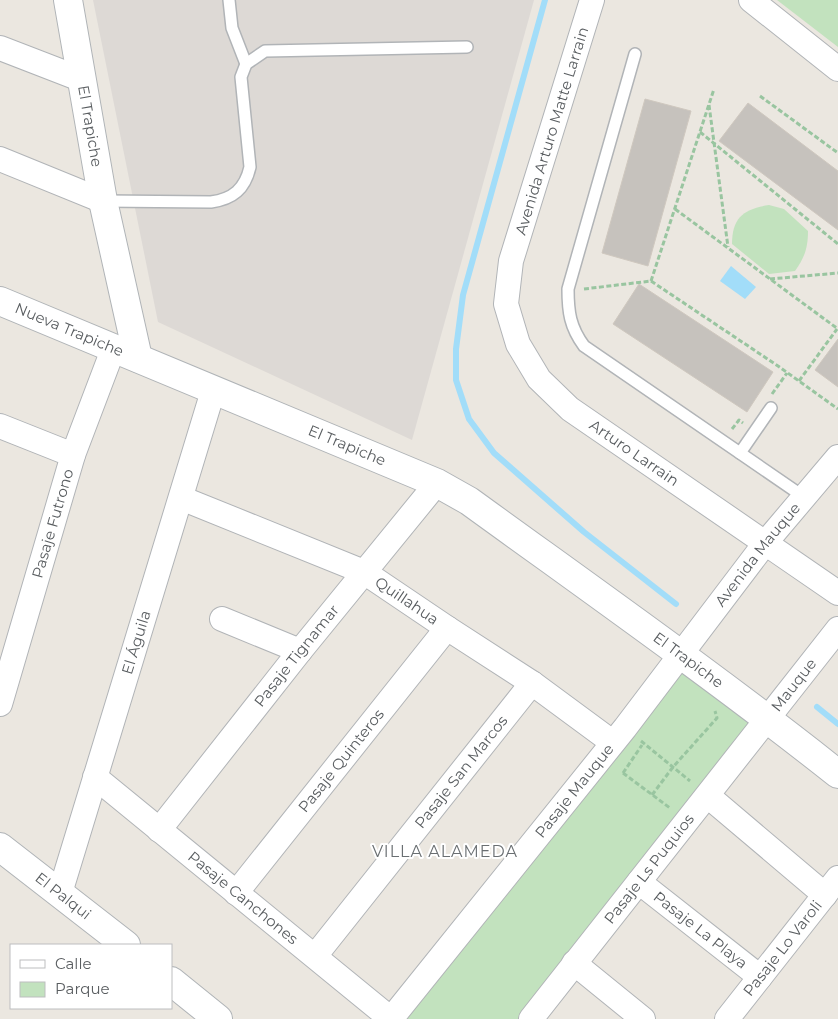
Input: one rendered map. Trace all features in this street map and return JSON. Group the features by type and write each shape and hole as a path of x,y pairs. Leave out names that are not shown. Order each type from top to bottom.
{"street":[{"name":"El Trapiche","path":"68,0 103,201 126,353 213,391 437,482 469,501 769,719 838,774"},
{"name":"Avenida Arturo Matte Larrain","path":"511,261 592,0"},
{"path":"751,0 838,69"},
{"path":"0,48 82,80"},
{"path":"0,159 103,201"},
{"name":"Arturo Larrain","path":"511,261 506,304 518,344 539,379 570,409 838,593"},
{"name":"Nueva Trapiche","path":"0,301 126,353"},
{"name":"Pasaje Futrono","path":"0,704 73,455 126,353"},
{"name":"El Águila","path":"60,893 213,391"},
{"path":"0,426 73,455"},
{"name":"Avenida Mauque","path":"680,655 766,542 838,457"},
{"name":"Pasaje Tignamar","path":"159,830 300,651 437,482"},
{"name":"Quillahua","path":"181,498 364,572 532,683 613,742"},
{"path":"222,619 300,651"},
{"name":"Pasaje Quinteros","path":"236,893 447,628"},
{"name":"Mauque","path":"769,719 838,629"},
{"name":"Pasaje Mauque","path":"391,1019 613,742 680,655"},
{"name":"Pasaje San Marcos","path":"315,956 532,683"},
{"name":"Pasaje Ls Puquios","path":"543,1015 574,963 769,719"},
{"name":"Pasaje Canchones","path":"95,777 391,1019"},
{"path":"708,796 831,886"},
{"name":"El Palqui","path":"0,847 125,944"},
{"name":"Pasaje La Playa","path":"639,882 760,977"},
{"name":"Pasaje Lo Varoli","path":"726,1019 831,886"},
{"path":"574,963 643,1019"},
{"path":"172,983 218,1019"}],"lane":[{"path":"229,0 232,28 246,64"},
{"path":"103,201 211,202 227,200 238,191 248,178 250,167 241,77 246,64 266,51 468,47"},
{"path":"635,54 568,289 568,313 573,332 584,346 804,497"},
{"path":"740,453 771,408"}],"path":[{"path":"651,281 714,89"},
{"path":"760,96 838,153"},
{"path":"709,103 728,248"},
{"path":"700,132 838,244"},
{"path":"675,209 838,329 798,380"},
{"path":"770,278 838,273"},
{"path":"568,289 651,281 838,409"},
{"path":"652,795 673,767 717,718 714,710 708,705"},
{"path":"623,773 649,736"},
{"path":"687,822 623,773 613,742 644,743 708,796"}],"shaded area":[{"path":"93,0 534,0 412,440 158,322"}],"green space":[{"path":"777,0 838,0 838,47"},
{"path":"769,205 784,209 808,231 805,252 795,271 769,274 732,244 734,227 741,216 753,209"},
{"path":"686,668 759,723 522,1019 401,1019"}],"water":[{"path":"731,266 756,287 745,299 720,281"}],"building":[{"path":"645,99 691,111 648,266 602,253"},
{"path":"748,103 838,171 838,230 719,141"},
{"path":"639,284 773,372 747,412 613,324"},
{"path":"838,339 838,387 815,370"}],"waterway":[{"path":"545,0 463,295 456,349 456,380 469,419 494,453 584,532 676,604"},
{"path":"817,707 838,724"}],"district":[{"name":"VILLA ALAMEDA","path":"445,851"}]}
